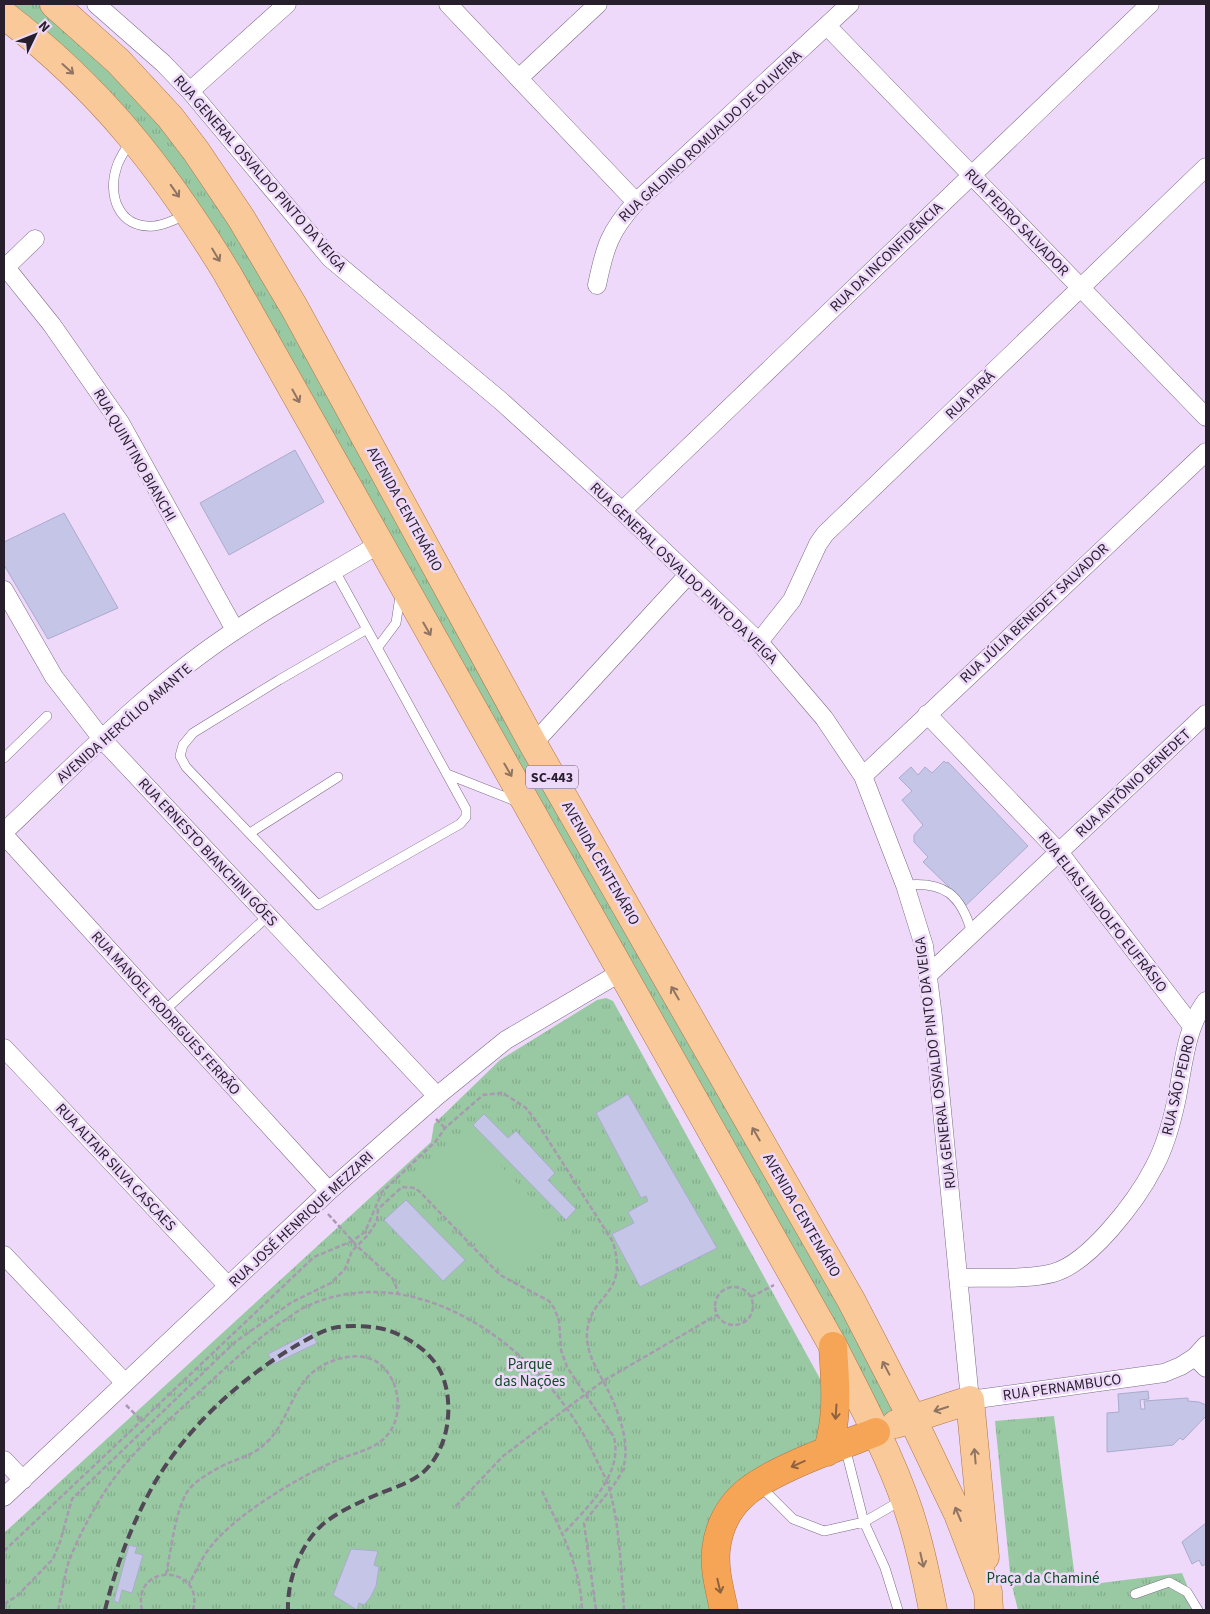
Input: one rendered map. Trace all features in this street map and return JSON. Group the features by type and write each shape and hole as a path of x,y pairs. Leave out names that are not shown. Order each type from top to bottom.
{"highway":[{"path":"833,1346 836,1409 835,1448"},
{"path":"724,1610 716,1572 718,1541 724,1518 742,1496 758,1484 835,1448 876,1432"}],"main road":[{"name":"AVENIDA CENTENÁRIO","path":"54,4 118,61 170,117 196,151 241,218 299,316 533,744 851,1300 912,1418 958,1514 990,1604"},
{"path":"4,15 34,38 75,75 133,137 165,177 190,213 227,273 379,544 623,971 833,1346 876,1432 916,1534 932,1610"},
{"name":"RUA PERNAMBUCO","path":"876,1432 912,1418 970,1400"},
{"name":"RUA GENERAL OSVALDO PINTO DA VEIGA","path":"970,1400 990,1604"}],"street":[{"name":"RUA GENERAL OSVALDO PINTO DA VEIGA","path":"96,4 163,63 190,91 330,258 495,395 622,511 759,642 824,718 863,776 919,925 928,975 970,1400"},
{"path":"190,91 287,4"},
{"path":"448,4 636,202"},
{"path":"519,78 598,4"},
{"name":"RUA GALDINO ROMUALDO DE OLIVEIRA","path":"597,284 610,236 618,222 636,202 850,4"},
{"name":"RUA DA INCONFIDÊNCIA","path":"622,511 1150,4"},
{"name":"RUA PEDRO SALVADOR","path":"827,26 1206,417"},
{"name":"RUA PARÁ","path":"759,642 792,600 818,544 825,534 1206,167"},
{"path":"5,267 35,239"},
{"name":"RUA QUINTINO BIANCHI","path":"5,267 52,325 121,424 235,630"},
{"name":"RUA JÚLIA BENEDET SALVADOR","path":"863,776 1206,452"},
{"name":"AVENIDA HERCÍLIO AMANTE","path":"4,834 102,739 153,694 235,630 379,544"},
{"path":"533,744 688,575"},
{"name":"RUA ERNESTO BIANCHINI GÓES","path":"4,590 54,677 102,739 436,1096"},
{"name":"RUA ELIAS LINDOLFO EUFRÁSIO","path":"927,714 1059,852 1192,1026"},
{"name":"RUA ANTÔNIO BENEDET","path":"928,975 1206,714"},
{"name":"RUA MANOEL RODRIGUES FERRÃO","path":"4,834 164,1011 323,1196"},
{"name":"RUA JOSÉ HENRIQUE MEZZARI","path":"4,1498 323,1196 436,1096 506,1040 623,971"},
{"name":"RUA SÃO PEDRO","path":"958,1278 1053,1273 1068,1268 1092,1247 1140,1190 1154,1168 1173,1118 1192,1026 1206,1001"},
{"name":"RUA ALTAIR SILVA CASCAES","path":"4,1048 228,1286"},
{"path":"4,1255 120,1388"},
{"name":"RUA PERNAMBUCO","path":"970,1400 1164,1373 1202,1357"},
{"path":"4,1460 23,1480"}],"lane":[{"path":"133,137 117,165 114,180 112,196 119,211 130,221 152,226 170,222 190,213"},
{"path":"335,571 378,647 466,809 466,817 460,824 318,904 186,767 180,756 183,745 193,733 367,629"},
{"path":"378,647 396,623 402,584"},
{"path":"4,758 47,716"},
{"path":"447,774 528,806"},
{"path":"250,833 338,777"},
{"path":"905,885 924,883 946,890 967,915 972,934"},
{"path":"164,1011 268,916"},
{"path":"835,1448 864,1522 885,1568 898,1610"},
{"path":"758,1484 793,1518 824,1531 864,1522 903,1500"},
{"path":"1135,1594 1169,1582 1187,1592 1198,1610"}],"path":[{"path":"4,1551 314,1257 352,1241 365,1232 382,1192 436,1141 445,1128 475,1101 491,1093 503,1093 526,1108 536,1121 613,1242 617,1256 614,1282 610,1292 597,1307 587,1332 588,1348 615,1409 626,1450 620,1475 584,1523 596,1610"},
{"path":"4,1604 17,1596 53,1559 60,1542 72,1499 235,1342 292,1302 331,1283 345,1269 352,1251 368,1235 377,1221 378,1209 402,1187 415,1188 500,1275 549,1302 559,1320 561,1350 567,1367 614,1437 617,1448 616,1464 606,1482 563,1534"},
{"path":"323,1196 352,1241 394,1280 398,1294"},
{"path":"751,1297 793,1274"},
{"path":"728,1288 741,1288 751,1297 753,1310 746,1322 740,1325 727,1324 717,1316 715,1302 722,1291 728,1288"},
{"path":"58,1610 69,1561 93,1513 121,1468 169,1420 254,1342 305,1307 351,1292 398,1294 451,1310 492,1332 544,1378 568,1408 585,1436 610,1490 618,1543 624,1610"},
{"path":"456,1506 503,1456 603,1381 717,1316"},
{"path":"166,1574 181,1505 189,1488 205,1476 226,1465 246,1458 267,1442 279,1429 298,1390 320,1366 349,1357 363,1357 377,1362 393,1381 398,1406 396,1419 383,1440 373,1447 334,1461 273,1495 232,1526 213,1544 201,1560 189,1584"},
{"path":"120,1388 142,1422"},
{"path":"542,1491 563,1534 578,1576 582,1610"},
{"path":"142,1610 141,1594 145,1586 158,1576 166,1574 183,1579 189,1584 193,1592 194,1610"}],"green space":[{"path":"4,4 38,4 107,64 185,154 265,275 903,1410 880,1416 240,274"},
{"name":"Parque das Nações","path":"606,998 613,1001 830,1397 825,1443 737,1492 717,1610 4,1610 4,1533 431,1142 434,1124 500,1060 597,1000"},
{"path":"468,1132 561,1229 509,1279 416,1182"},
{"name":"Praça da Chaminé","path":"1054,1416 1076,1586 1182,1573 1197,1610 1018,1610 1011,1582 995,1421"}],"building":[{"path":"295,450 324,502 229,555 200,503"},
{"path":"64,513 118,608 48,639 4,565 4,542"},
{"path":"944,761 948,762 1028,846 960,911 943,893 949,887 923,862 928,857 914,842 914,835 923,825 902,800 912,791 899,778 911,767 918,775 925,767 932,773"},
{"path":"628,1094 717,1248 640,1287 612,1234 634,1223 628,1212 648,1201 646,1196 641,1198 596,1113"},
{"path":"484,1114 508,1138 516,1131 555,1173 548,1180 576,1209 566,1220 473,1125"},
{"path":"406,1200 465,1260 443,1281 384,1220"},
{"path":"311,1332 317,1343 274,1364 268,1354"},
{"path":"1148,1391 1149,1399 1140,1400 1141,1409 1145,1409 1144,1401 1188,1398 1188,1401 1206,1405 1206,1416 1183,1440 1180,1438 1173,1445 1107,1452 1107,1413 1119,1412 1118,1394"},
{"path":"1206,1523 1206,1564 1202,1566 1199,1560 1192,1564 1182,1542"},
{"path":"129,1545 137,1547 135,1553 143,1555 132,1593 122,1590 119,1603 114,1601"},
{"path":"351,1549 378,1551 374,1565 379,1567 376,1586 364,1605 359,1603 357,1610 333,1595"}],"railway":[{"path":"105,1610 125,1545 154,1484 199,1423 255,1373 297,1345 322,1332 333,1328 350,1326 370,1327 396,1333 429,1355 444,1380 447,1392 448,1418 442,1443 430,1465 416,1478 341,1512 328,1520 314,1533 296,1564 290,1587 288,1610"}]}
